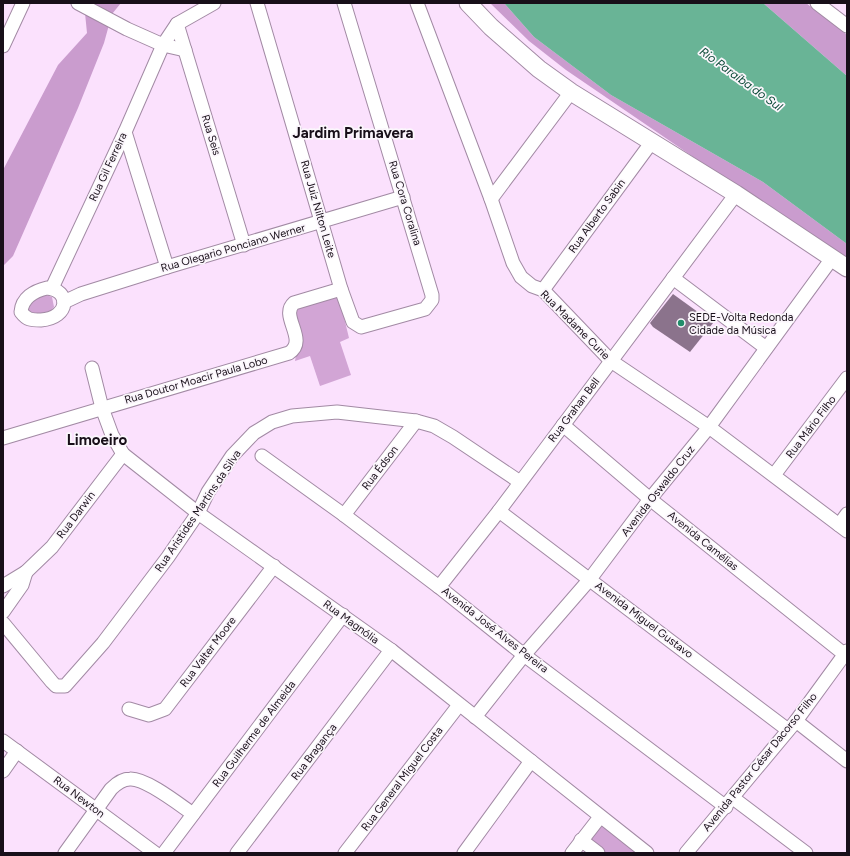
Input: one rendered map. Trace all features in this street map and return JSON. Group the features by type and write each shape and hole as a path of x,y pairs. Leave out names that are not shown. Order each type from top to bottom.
{"main road":[{"path":"468,3 491,27 539,69 571,92 651,143 736,194 833,257 847,268"}],"street":[{"path":"3,46 23,3"},
{"path":"78,3 127,29 163,45 185,50"},
{"name":"Rua Gil Ferreira","path":"52,288 125,132 163,45 177,24 214,3"},
{"name":"Rua Juiz Nilton Leite","path":"256,3 341,289 353,322"},
{"name":"Rua Cora Coralina","path":"344,3 432,295 432,300 425,309 365,327 361,327 353,322"},
{"name":"Rua Madame Curie","path":"417,3 491,199 513,263 521,277 532,286 543,290 611,361 709,427 843,528"},
{"path":"817,3 847,26"},
{"name":"Rua Seis","path":"177,24 244,245"},
{"path":"491,199 571,92"},
{"path":"125,132 167,267"},
{"name":"Rua Alberto Sabin","path":"543,290 651,143"},
{"name":"Rua Grahan Bell","path":"439,587 499,511 736,194"},
{"name":"Rua Olegario Ponciano Werner","path":"64,302 81,294 167,267 403,197"},
{"name":"Avenida Oswaldo Cruz","path":"475,718 524,655 590,579 650,499 709,427 833,257"},
{"path":"673,278 766,348"},
{"path":"52,288 60,293 64,302 61,312 53,318 30,320 16,313 23,302 31,295 42,289 52,288"},
{"name":"Rua Doutor Moacir Paula Lobo","path":"3,438 289,353 296,346 297,340 289,311 290,306 294,303 341,289"},
{"name":"Rua Magnólia","path":"92,368 102,408 112,435 123,454 198,513 344,615 391,650 647,853"},
{"name":"Rua Mário Filho","path":"774,476 847,378"},
{"name":"Rua Aristides Martins da Silva","path":"3,623 52,682 56,686 65,686 99,648 134,603 198,513 208,492 232,456 254,433 272,422 292,416 337,412 416,421 434,426 520,482"},
{"name":"Rua Édson","path":"344,515 416,421"},
{"name":"Avenida Camélias","path":"563,425 650,499 846,653"},
{"name":"Rua Darwin","path":"3,586 26,572 52,547 123,454"},
{"name":"Avenida José Alves Pereira","path":"262,456 344,515 439,587 524,655 730,802 806,853"},
{"name":"Avenida Miguel Gustavo","path":"499,511 792,726 847,761"},
{"path":"843,528 847,514"},
{"name":"Rua Valter Moore","path":"129,710 149,715 165,709 274,566"},
{"name":"Rua Darwin","path":"3,612 22,585 26,572"},
{"name":"Rua Guilherme de Almeida","path":"168,852 193,814 344,615"},
{"name":"Rua Bragança","path":"237,853 391,650"},
{"name":"Avenida Pastor César Dacorso Filho","path":"686,853 792,726 846,653"},
{"name":"Rua General Miguel Costa","path":"345,853 459,705"},
{"name":"Rua Newton","path":"3,740 155,853"},
{"path":"3,770 17,751"},
{"path":"464,853 532,761"},
{"path":"65,853 111,789 119,782 129,778 151,786 193,814"},
{"path":"572,853 600,817"},
{"path":"581,840 598,853"}],"shaded area":[{"path":"84,3 121,3 112,14 104,43 78,108 13,256 3,266 3,170 58,65 87,33"},
{"path":"490,3 504,3 534,37 611,95 763,182 847,244 847,262 566,70 529,41"},
{"path":"763,3 806,3 847,35 847,76"},
{"path":"43,294 52,297 54,307 46,317 26,311 27,304"},
{"path":"339,297 349,338 340,342 351,375 320,386 310,356 295,361 297,348 295,321 296,308"},
{"path":"602,824 641,853 603,853 588,841"}],"water":[{"name":"Rio Paraíba do Sul","path":"504,3 763,3 847,76 847,244 763,182 611,95 534,37"}],"building":[{"name":"SEDE-Volta Redonda Cidade da Música","path":"673,294 713,323 690,352 653,327 650,323"}],"place":[{"name":"SEDE-Volta Redonda Cidade da Música","path":"681,323"}],"district":[{"name":"Jardim Primavera","path":"353,133"},
{"name":"Limoeiro","path":"97,440"}]}
